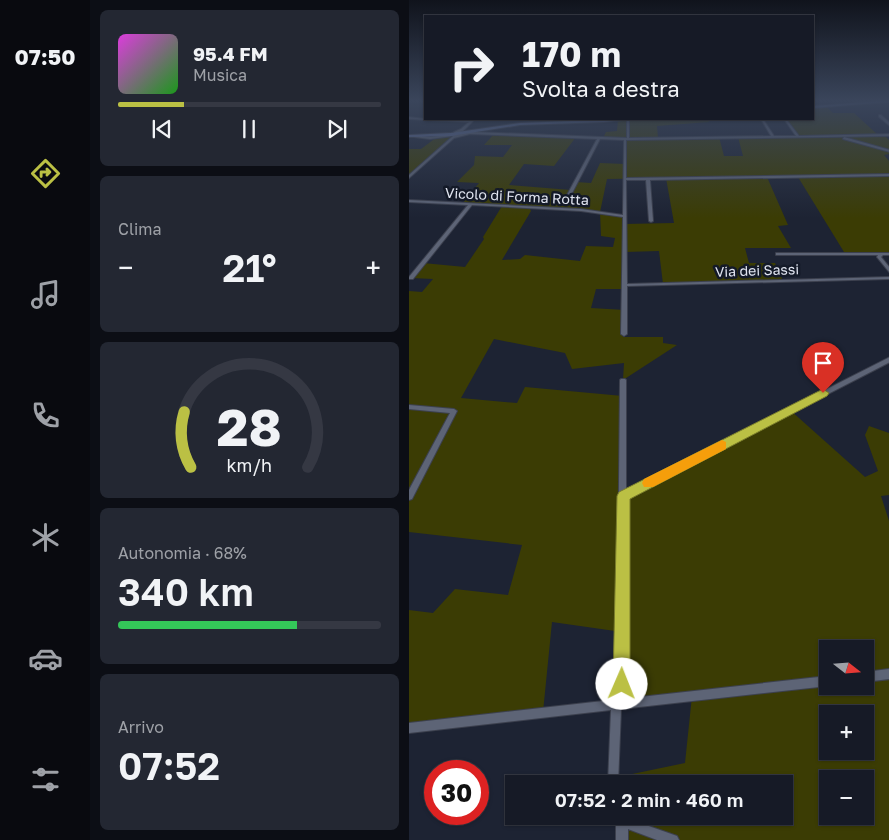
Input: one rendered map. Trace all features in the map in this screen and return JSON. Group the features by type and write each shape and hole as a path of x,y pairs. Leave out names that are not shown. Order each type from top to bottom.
{"street":[{"path":"409,177 450,140"},
{"path":"568,197 598,140"},
{"path":"624,334 624,216 627,140"},
{"path":"849,140 889,151"},
{"path":"409,173 414,173"},
{"path":"625,179 889,175"},
{"path":"648,178 651,221"},
{"name":"Vicolo di Forma Rotta","path":"409,201 581,210 624,216"},
{"path":"411,278 470,204"},
{"path":"778,254 889,254"},
{"path":"882,254 879,257 889,272"},
{"name":"Via dei Sassi","path":"625,285 889,278"},
{"path":"623,496 889,359"},
{"path":"613,775 616,703 622,681 623,380"},
{"path":"409,407 454,411 409,497"},
{"path":"874,676 889,674"},
{"path":"409,728 616,703 819,682"},
{"path":"621,825 622,840"},
{"path":"635,825 673,840"}],"shaded area":[{"path":"433,140 450,140 409,177 409,149 421,149"},
{"path":"488,140 574,140 554,166 524,164 509,185 571,190 576,182 591,183 600,163 625,164 625,140 720,140 724,156 743,156 739,140 889,140 889,154 884,155 889,161 889,254 844,252 798,177 767,177 788,225 778,226 791,248 745,248 749,263 775,263 783,281 663,284 659,251 625,252 625,289 596,289 591,308 625,310 623,337 663,337 663,343 677,345 623,380 624,363 572,369 565,353 494,339 461,398 517,403 525,387 623,396 623,495 790,410 865,477 878,471 865,435 869,426 889,433 889,495 881,496 890,524 889,840 622,840 621,825 793,825 793,775 627,775 685,763 692,696 616,703 622,632 552,622 543,712 409,728 409,610 433,613 455,589 508,595 522,545 409,532 409,291 422,292 433,279 411,278 423,263 465,267 484,239 483,237 502,206 462,204 479,183 457,182 474,165 475,156 503,157 512,145 484,145","holes":["666,178 674,223 624,224 624,216 600,212 607,179","529,207 600,212 601,236 615,238 613,247 586,246 580,261 525,255 520,259 502,260 531,211"]}],"slow traffic":[{"path":"648,483 722,445"}],"route":[{"path":"622,684 623,496 823,393"}]}
